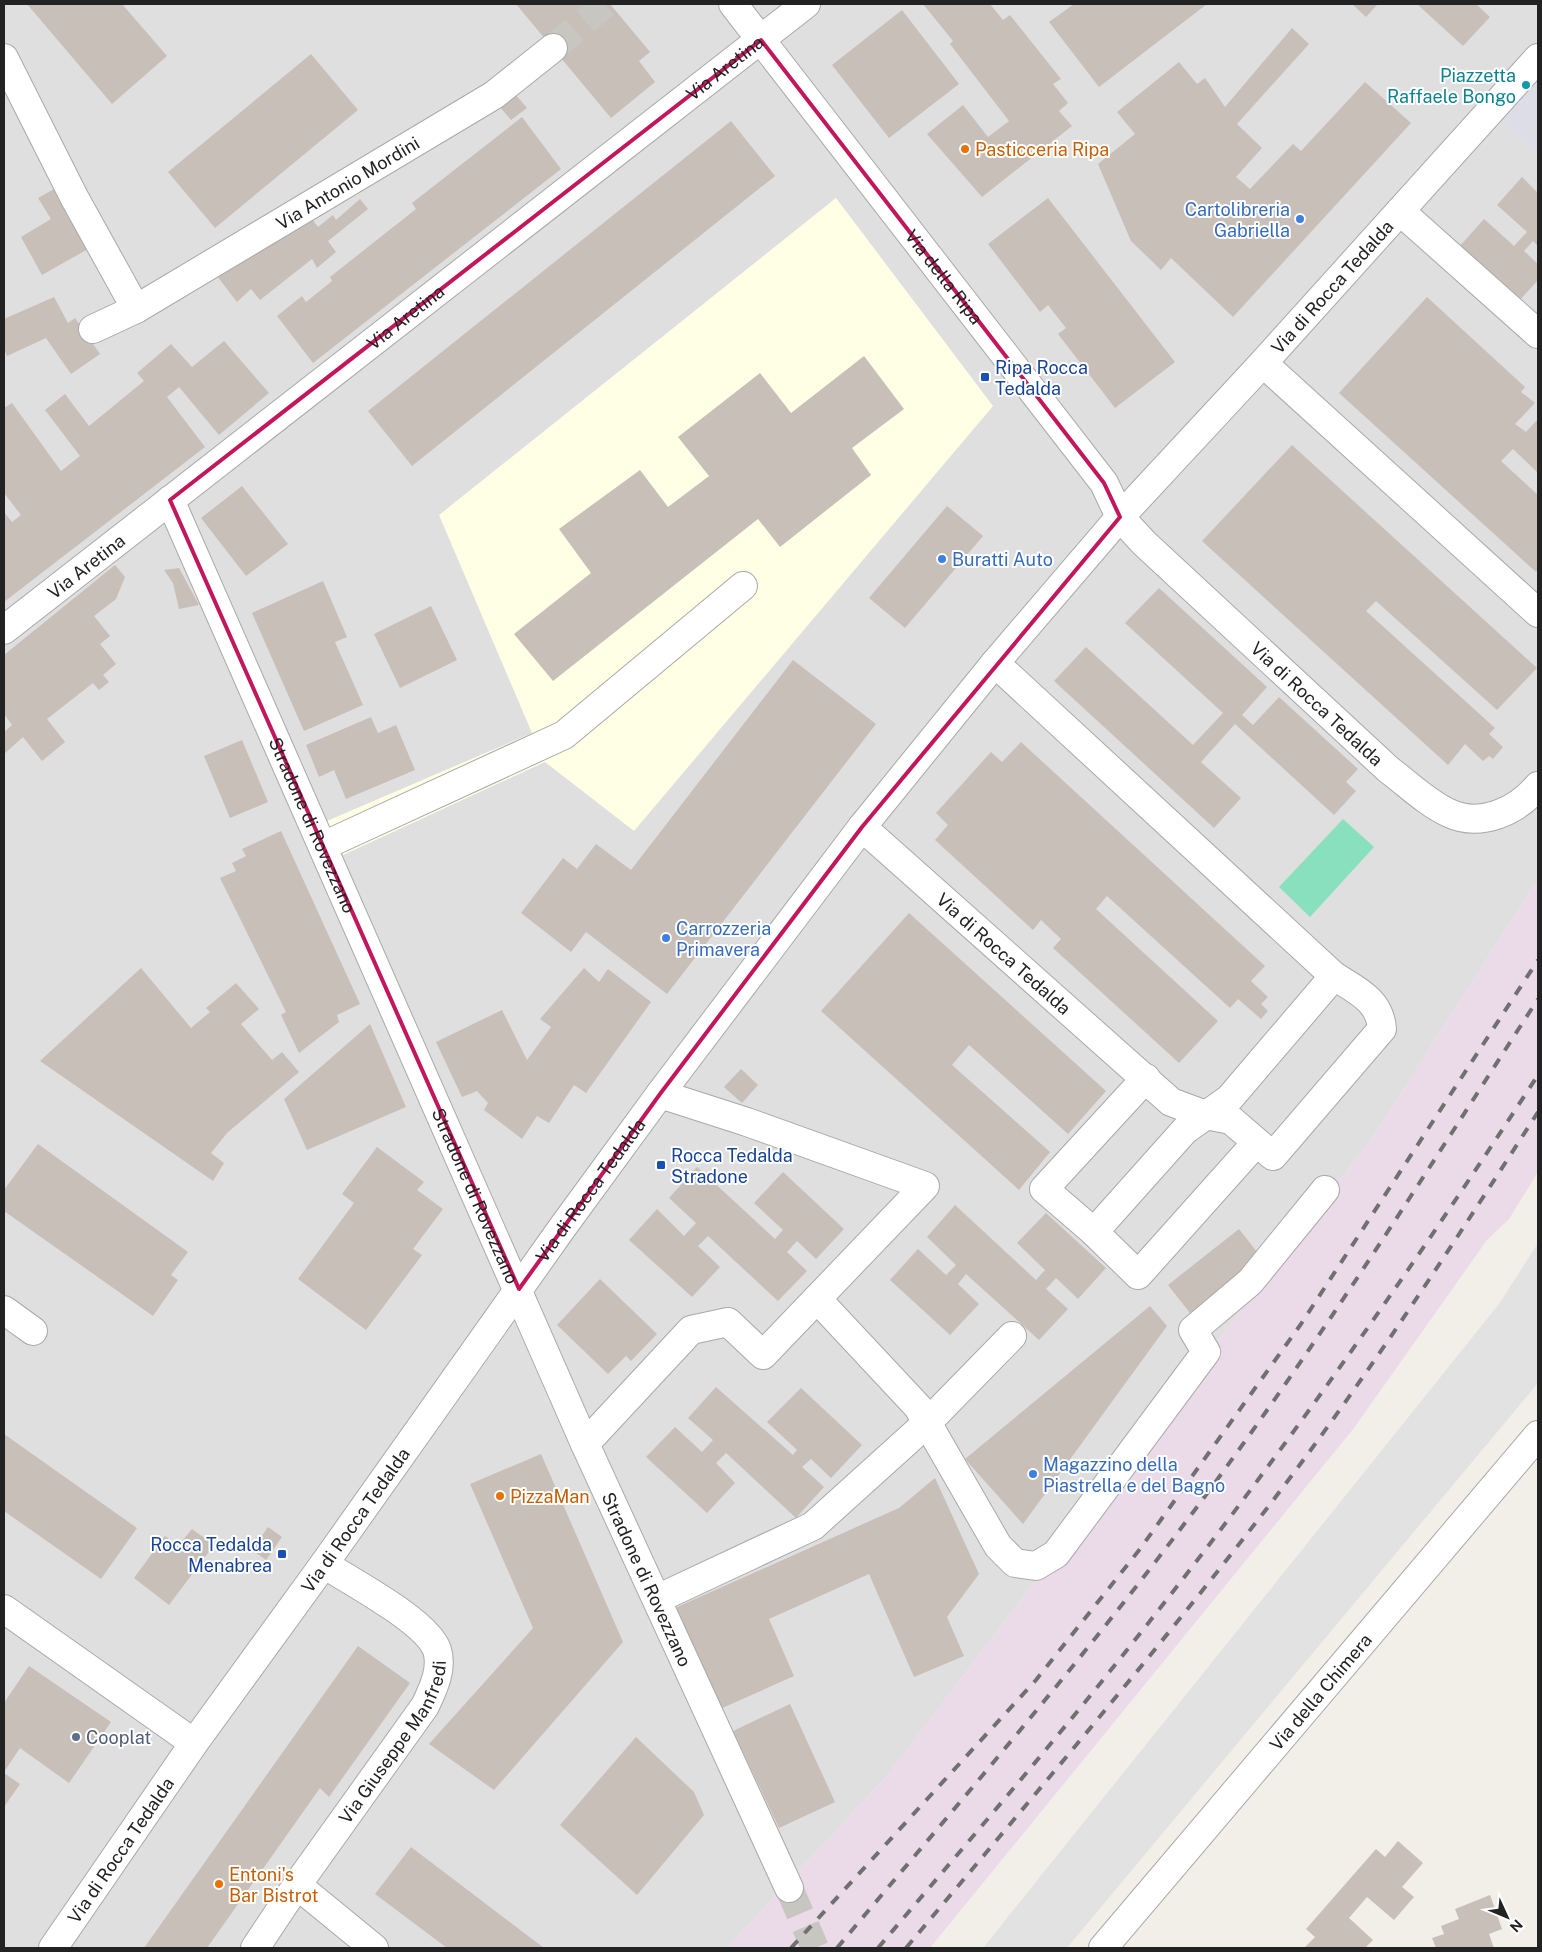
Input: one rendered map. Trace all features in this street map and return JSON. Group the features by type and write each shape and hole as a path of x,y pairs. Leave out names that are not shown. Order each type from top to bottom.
{"street":[{"name":"Via della Ripa","path":"733,4 1104,483 1120,517"},
{"name":"Via Aretina","path":"4,630 806,4"},
{"name":"Via Antonio Mordini","path":"93,330 136,309 494,95 553,48"},
{"path":"4,58 74,197 136,309"},
{"name":"Via di Rocca Tedalda","path":"53,1948 194,1743 324,1564 519,1289 660,1094 862,828 995,664 1120,517 1263,363 1538,58"},
{"name":"Via di Rocca Tedalda","path":"1400,211 1538,334"},
{"name":"Via di Rocca Tedalda","path":"1263,363 1535,604"},
{"name":"Stradone di Rovezzano","path":"170,500 519,1289 585,1444 789,1888"},
{"name":"Via di Rocca Tedalda","path":"1120,517 1144,543 1382,763 1432,803 1449,814 1466,818 1482,818 1515,807 1527,799 1538,786"},
{"path":"323,846 564,735 743,586"},
{"name":"Via di Rocca Tedalda","path":"862,828 1171,1102 1206,1115 1231,1120 1273,1156 1382,1029 1377,1008 1369,999 1334,976 995,664"},
{"path":"1094,1232 1185,1130 1229,1099 1334,976"},
{"path":"1146,1078 1044,1189 1094,1232 1138,1275 1256,1143"},
{"path":"585,1444 691,1330 728,1322 763,1355 924,1186 747,1122 660,1094"},
{"path":"817,1299 918,1407 998,1546 1015,1563 1036,1566 1056,1554 1206,1352 1194,1330 1250,1282 1325,1190"},
{"path":"4,1310 33,1331"},
{"path":"657,1599 813,1526 927,1423 1012,1336"},
{"name":"Via della Chimera","path":"1103,1948 1538,1434"},
{"name":"Via Giuseppe Manfredi","path":"255,1948 296,1885 424,1706 436,1680 437,1651 424,1629 324,1564"},
{"path":"4,1608 194,1743"},
{"path":"296,1885 374,1948"}],"highlighted area":[{"path":"761,40 1104,483 1120,517 862,827 660,1094 519,1289 170,500"}],"shaded area":[{"path":"4,4 1538,4 1538,879 1375,1134 888,1775 727,1948 4,1948"},
{"name":"Piazzetta Raffaele Bongo","path":"1538,58 1538,155 1491,112"},
{"path":"836,198 993,406 634,831 545,762 343,855 327,821 532,733 439,515"},
{"path":"1538,879 1538,1172 1509,1219 1487,1240 1354,1428 930,1948 727,1948 888,1775 1375,1134"},
{"path":"1538,1243 1538,1383 1067,1948 983,1948 1499,1304"}],"green space":[{"path":"1343,819 1374,847 1310,917 1279,887"}],"building":[{"path":"27,4 122,4 167,56 112,104"},
{"path":"516,4 610,4 650,52 639,61 655,82 611,118"},
{"path":"923,4 990,4 1003,20 1010,15 1061,79 1053,84 1068,103 1059,111 1072,126 982,197 927,134 963,105 988,137 1009,121 950,44 953,41"},
{"path":"1074,4 1207,4 1099,87 1049,22"},
{"path":"1352,4 1378,4 1366,17"},
{"path":"1417,4 1476,4 1490,17 1463,46"},
{"path":"902,10 959,84 889,138 832,65"},
{"path":"1292,28 1309,44 1237,124 1262,148 1236,177 1250,189 1293,144 1301,151 1365,82 1411,123 1233,317 1171,258 1161,270 1131,241 1098,164 1135,134 1117,112 1179,62 1197,84 1205,78 1225,107"},
{"path":"311,54 358,110 215,228 168,172"},
{"path":"515,94 527,108 511,120 498,105"},
{"path":"522,117 561,169 313,363 277,316 302,296 306,302 332,281 330,277 416,209 412,203"},
{"path":"731,121 775,176 412,466 368,411"},
{"path":"1522,177 1538,193 1538,246 1533,241 1524,251 1538,264 1538,280 1519,301 1459,247 1484,219 1514,246 1527,232 1497,205"},
{"path":"54,189 88,249 42,275 21,237 51,219 38,198"},
{"path":"1048,198 1175,362 1115,408 1058,334 1066,328 1048,305 1040,312 988,244"},
{"path":"360,199 368,209 328,241 336,252 317,268 312,259 260,300 251,289 237,302 217,276 312,219 318,227 333,215 336,220"},
{"path":"54,297 68,323 75,318 100,354 71,374 46,338 7,356 4,349 4,319"},
{"path":"1427,297 1525,387 1521,392 1535,403 1515,424 1526,432 1538,419 1538,473 1513,449 1501,461 1538,495 1538,569 1536,572 1339,393"},
{"path":"224,341 269,393 219,435 179,387 167,397 205,447 4,602 4,512 12,522 21,515 4,493 4,408 12,403 61,471 80,456 45,410 65,394 89,426 144,381 137,373 171,344 192,367"},
{"path":"864,356 904,409 852,448 871,475 780,547 758,519 553,681 514,634 591,573 559,529 640,470 668,507 709,476 678,437 760,373 791,413"},
{"path":"1292,445 1537,668 1497,710 1376,601 1366,611 1495,728 1489,734 1503,747 1493,759 1489,756 1483,761 1465,744 1448,765 1202,541"},
{"path":"242,486 288,544 246,576 201,518"},
{"path":"947,506 983,536 905,628 869,598"},
{"path":"115,565 125,577 116,599 94,616 110,636 100,644 116,664 103,675 109,682 99,690 93,683 47,719 65,742 42,761 23,737 4,754 4,732 12,725 4,714 4,655"},
{"path":"179,568 199,605 179,609 173,583 164,570"},
{"path":"323,581 347,637 335,642 363,705 304,731 252,613"},
{"path":"1159,588 1267,687 1242,715 1253,725 1279,697 1358,769 1346,782 1356,791 1334,815 1235,724 1201,762 1241,798 1214,828 1054,681 1086,647 1193,745 1223,713 1125,623"},
{"path":"431,606 457,660 400,688 374,634"},
{"path":"793,660 876,724 667,994 586,932 571,952 521,913 563,858 577,869 596,844 631,870"},
{"path":"371,717 378,733 396,725 415,770 346,799 334,770 319,777 306,745"},
{"path":"242,740 268,802 230,818 204,756"},
{"path":"1021,742 1265,966 1251,981 1268,997 1261,1004 1268,1011 1261,1019 1238,999 1230,1008 1107,896 1096,909 1218,1021 1179,1063 1053,948 1061,939 1041,920 1033,930 935,840 948,825 936,813 991,752 1002,762"},
{"path":"281,831 360,1004 337,1015 339,1022 299,1053 281,1015 286,1012 220,878 236,871 232,863 246,856 242,849"},
{"path":"909,913 1106,1091 1068,1134 969,1045 952,1065 1050,1152 1019,1190 821,1011"},
{"path":"141,968 191,1028 210,1012 206,1008 236,983 259,1009 241,1024 272,1060 282,1052 299,1072 227,1133 211,1153 224,1163 213,1181 40,1061"},
{"path":"584,968 599,982 608,969 651,1002 586,1093 574,1085 549,1123 537,1116 522,1139 484,1110 488,1103 477,1091 462,1097 436,1042 502,1010 527,1060 551,1027 540,1019"},
{"path":"370,1024 406,1107 307,1150 284,1099"},
{"path":"741,1069 758,1085 742,1103 724,1087"},
{"path":"38,1144 188,1252 171,1275 178,1280 153,1316 4,1211 4,1190"},
{"path":"377,1147 424,1182 417,1190 443,1209 413,1249 422,1255 366,1330 298,1279 354,1203 342,1194"},
{"path":"697,1167 775,1239 783,1230 754,1203 783,1172 844,1229 816,1259 797,1241 787,1252 807,1271 778,1301 708,1236 698,1246 720,1267 692,1297 629,1240 657,1209 684,1236 696,1223 669,1198"},
{"path":"955,1205 1036,1280 1045,1270 1017,1243 1046,1213 1106,1268 1078,1299 1056,1278 1046,1289 1068,1309 1039,1340 966,1274 958,1284 979,1304 950,1335 890,1280 918,1249 946,1275 956,1265 927,1237"},
{"path":"1239,1229 1261,1257 1190,1313 1168,1285"},
{"path":"600,1279 657,1334 631,1361 626,1356 608,1374 557,1325"},
{"path":"1150,1306 1167,1326 1023,1524 965,1459"},
{"path":"716,1387 793,1455 797,1450 767,1422 801,1388 862,1445 831,1478 811,1459 802,1467 824,1487 796,1518 726,1453 716,1463 735,1483 707,1513 646,1457 675,1427 702,1452 713,1440 688,1418"},
{"path":"4,1434 137,1528 101,1579 4,1511"},
{"path":"541,1454 623,1642 494,1790 429,1744 533,1628 470,1484"},
{"path":"935,1478 979,1574 947,1617 964,1656 914,1677 869,1574 769,1619 794,1676 720,1709 675,1608 899,1508"},
{"path":"268,1527 282,1537 266,1560 252,1550"},
{"path":"192,1529 214,1545 169,1605 134,1578 165,1536 178,1546"},
{"path":"358,1646 410,1683 329,1797 320,1788 207,1948 144,1948"},
{"path":"29,1666 111,1722 69,1783 20,1748 4,1772 4,1703"},
{"path":"790,1704 835,1802 779,1828 733,1731"},
{"path":"636,1737 694,1792 704,1815 637,1895 560,1825"},
{"path":"4,1773 20,1784 4,1807"},
{"path":"1398,1841 1423,1863 1402,1887 1414,1897 1394,1920 1367,1897 1349,1918 1373,1940 1365,1948 1305,1947 1315,1937 1306,1929 1376,1849 1385,1857"},
{"path":"411,1847 544,1948 447,1948 375,1894"},
{"path":"1490,1895 1502,1929 1489,1934 1494,1948 1436,1948 1432,1938 1444,1934 1441,1926 1459,1919 1455,1909"}],"tunnel":[{"path":"553,48 605,4"},
{"path":"789,1888 815,1948"}],"railway":[{"path":"791,1948 1036,1680 1140,1549 1301,1324 1538,960"},
{"path":"837,1948 1082,1655 1222,1473 1344,1298 1538,999"},
{"path":"878,1948 1012,1791 1195,1564 1347,1358 1444,1217 1538,1075"},
{"path":"906,1948 1130,1680 1261,1516 1334,1418 1404,1317 1538,1112"}],"place":[{"name":"Piazzetta Raffaele Bongo","path":"1526,85"},
{"name":"Pasticceria Ripa","path":"965,149"},
{"name":"Cartolibreria Gabriella","path":"1300,219"},
{"name":"Ripa Rocca Tedalda","path":"985,377"},
{"name":"Buratti Auto","path":"942,559"},
{"name":"Carrozzeria Primavera","path":"666,938"},
{"name":"Rocca Tedalda Stradone","path":"661,1165"},
{"name":"Magazzino della Piastrella e del Bagno","path":"1033,1474"},
{"name":"PizzaMan","path":"500,1496"},
{"name":"Rocca Tedalda Menabrea","path":"282,1554"},
{"name":"Cooplat","path":"76,1737"},
{"name":"Entoni's Bar Bistrot","path":"219,1884"}]}
